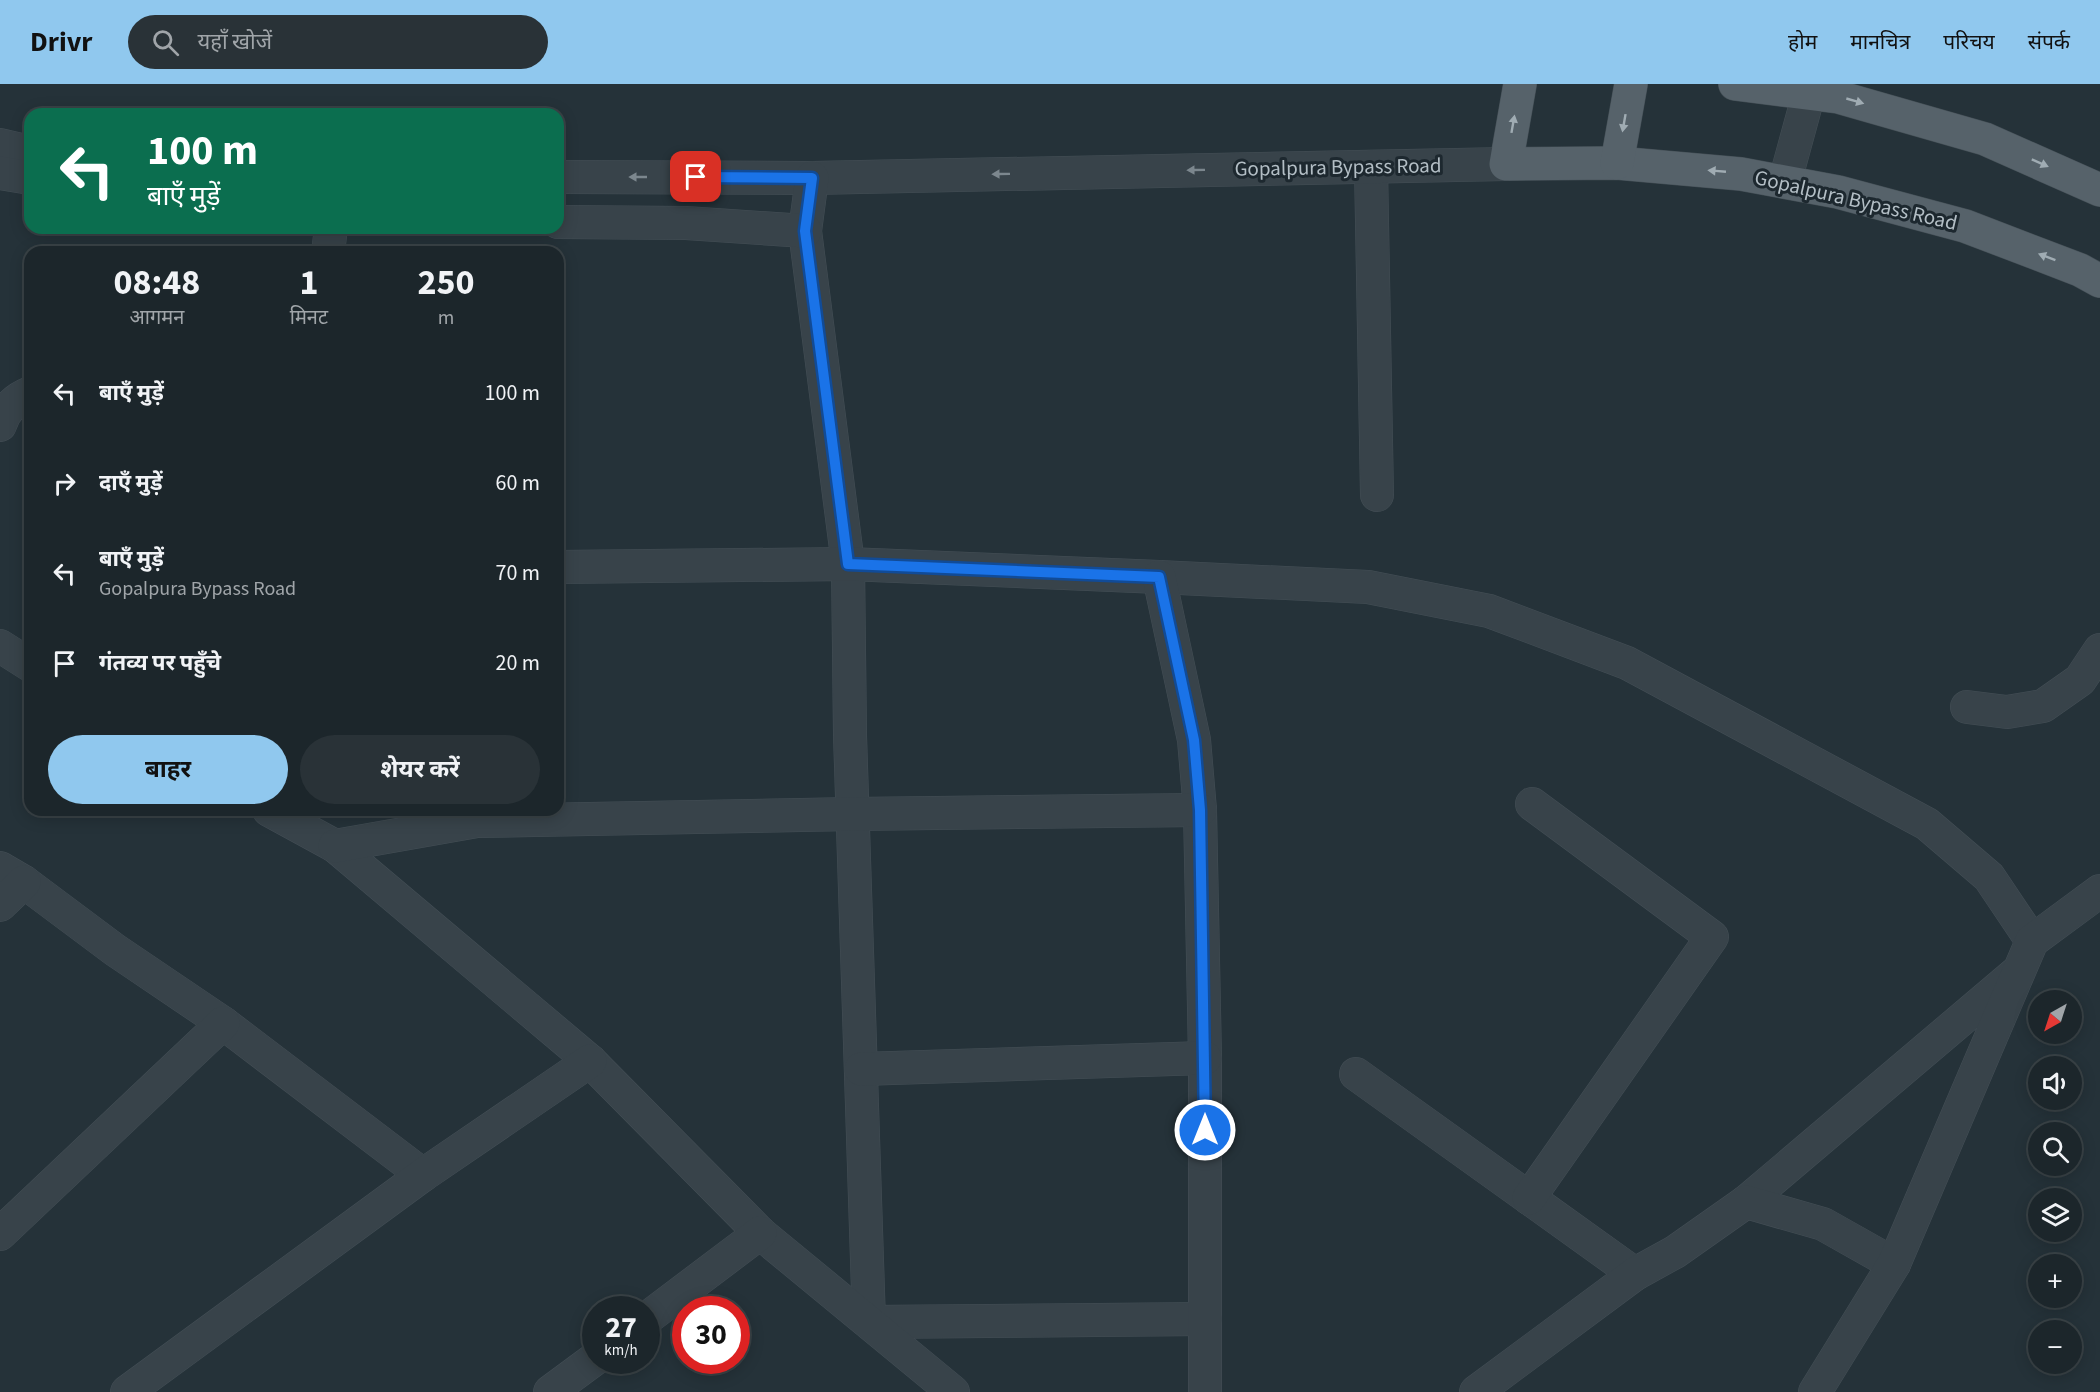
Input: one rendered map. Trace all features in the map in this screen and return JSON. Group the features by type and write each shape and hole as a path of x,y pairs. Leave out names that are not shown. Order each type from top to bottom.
{"main road":[{"path":"1506,164 1520,84"},
{"path":"1617,163 1631,84"},
{"path":"1735,84 1838,96 1984,139 2100,190"},
{"name":"Gopalpura Bypass Road","path":"1506,164 1617,163 1742,174 1785,181 1838,192 1965,226 2080,270 2100,281"}],"street":[{"path":"1785,181 1809,93"},
{"name":"Gopalpura Bypass Road","path":"564,177 812,178 1506,164"},
{"path":"1371,167 1377,495"},
{"path":"812,178 805,231 848,564 853,814 869,1322"},
{"path":"564,222 686,224 805,231"},
{"path":"0,425 3,414 18,398 24,396"},
{"path":"564,567 848,564 1368,587 1490,611 1628,663 1928,824 1989,877 2026,955 1894,1264 1815,1392"},
{"path":"1159,577 1194,740 1200,810 1205,1058 1205,1392"},
{"path":"0,646 24,661"},
{"path":"1967,707 2007,712 2043,706 2080,681 2100,650"},
{"path":"1529,1198 1712,937 1532,804"},
{"path":"335,846 477,821 1200,810"},
{"path":"280,816 335,846 590,1061 760,1233 953,1392"},
{"path":"0,905 12,875 115,950 223,1023 423,1175"},
{"path":"1476,1392 1635,1274 1675,1252 1746,1202 2100,891"},
{"path":"0,1234 223,1023"},
{"path":"861,1069 1205,1058"},
{"path":"127,1392 423,1175 590,1061"},
{"path":"1356,1074 1635,1274"},
{"path":"1746,1202 1823,1224 1894,1264"},
{"path":"660,1308 760,1233"},
{"path":"869,1322 1205,1319"},
{"path":"550,1392 582,1368"}],"route":[{"path":"696,177 812,178 805,231 848,564 1159,577 1194,740 1200,810 1205,1130"}]}
